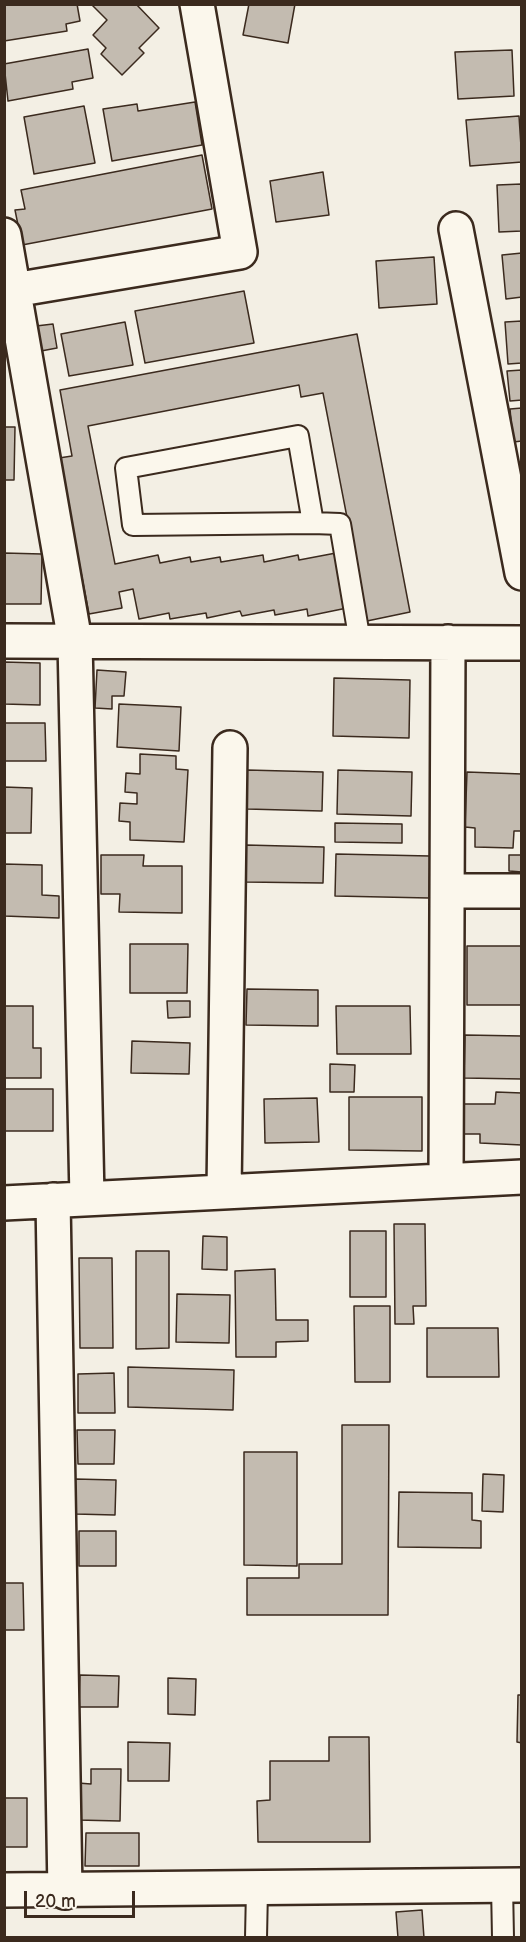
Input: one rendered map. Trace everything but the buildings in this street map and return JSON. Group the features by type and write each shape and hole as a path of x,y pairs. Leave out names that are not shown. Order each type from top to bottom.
{"street":[{"path":"14,290 240,252 197,4"},
{"path":"456,229 522,573"},
{"path":"4,236 14,290 15,362 75,641 87,1198"},
{"path":"4,641 522,643"},
{"path":"446,1179 448,642"},
{"path":"224,1191 230,748"},
{"path":"448,891 522,891"},
{"path":"4,1203 446,1179 522,1177"},
{"path":"53,1200 65,1892"},
{"path":"4,1890 65,1892 512,1885"}],"lane":[{"path":"313,523 298,436 126,468 133,525 340,524 360,642"},
{"path":"503,1938 512,1885"},
{"path":"256,1938 257,1889"}]}
